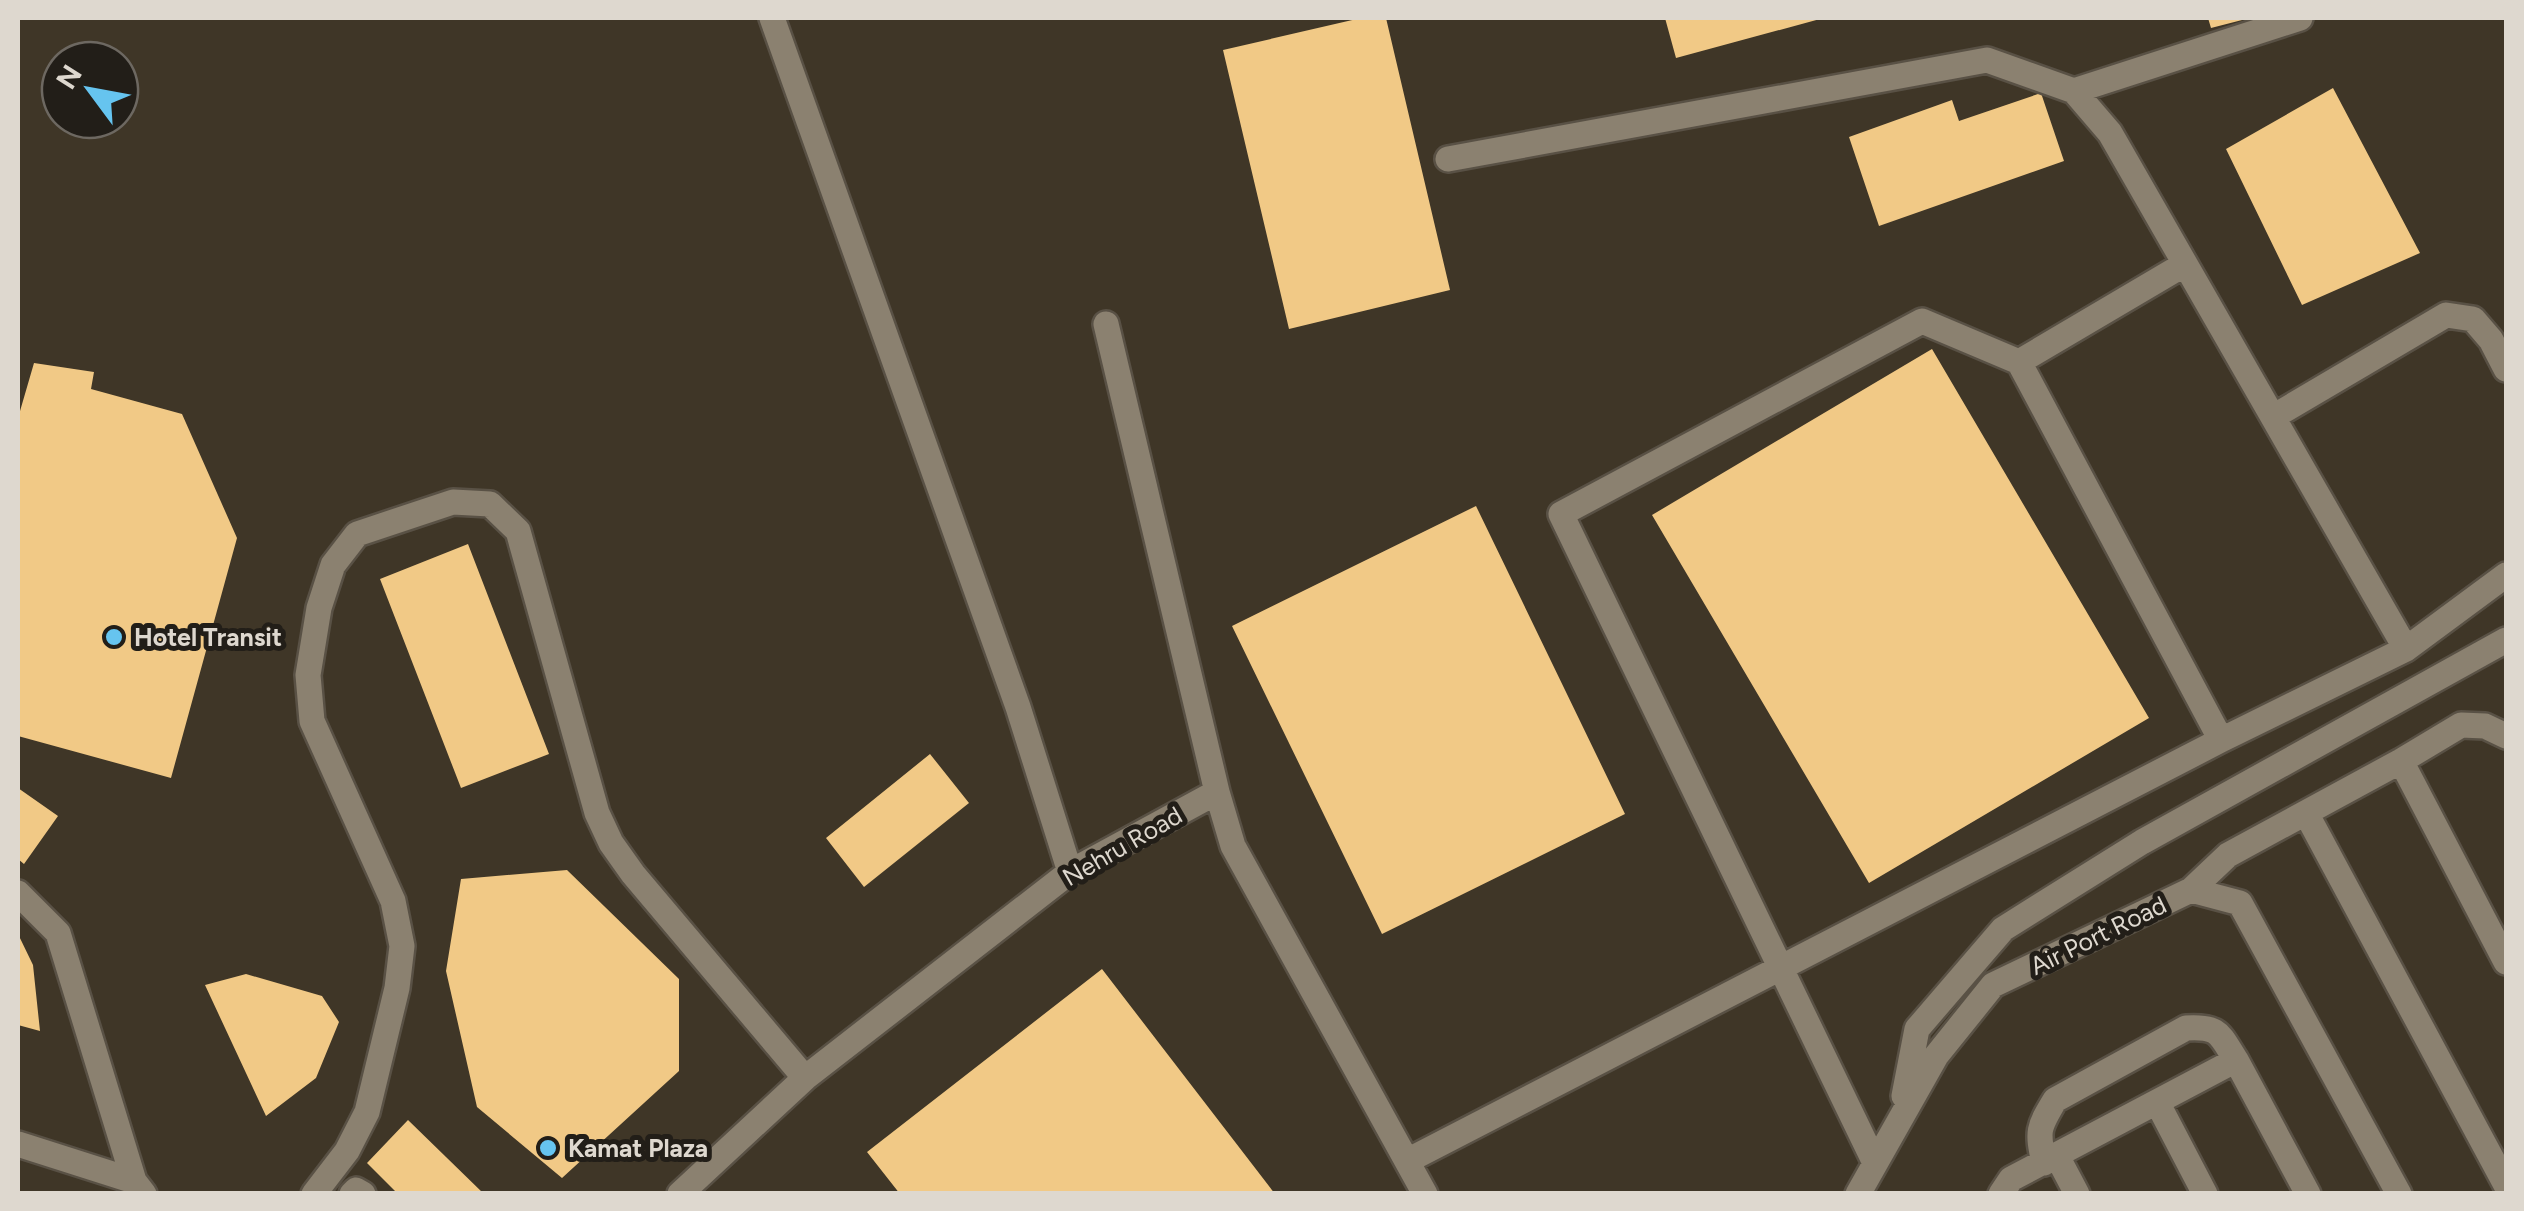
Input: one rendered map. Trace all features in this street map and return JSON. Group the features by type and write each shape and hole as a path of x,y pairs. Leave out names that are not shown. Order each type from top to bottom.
{"street":[{"path":"772,18 1018,707 1070,872"},
{"path":"2074,91 2300,18"},
{"path":"1448,159 1987,60 2074,91 2110,133 2406,649"},
{"path":"2019,362 2186,264"},
{"path":"2273,417 2446,315 2473,318 2492,340 2506,368"},
{"path":"1875,1163 1561,514 1922,321 2019,362 2221,740"},
{"path":"1106,324 1233,846 1424,1194"},
{"path":"314,1194 347,1150 367,1112 397,988 402,946 392,901 312,721 308,675 319,608 333,564 357,534 454,502 490,504 518,532 597,813 610,843 805,1078"},
{"path":"1406,1162 2221,740 2406,649 2506,575"},
{"path":"1899,1120 1918,1029 2003,929 2142,842 2506,640"},
{"path":"2190,890 2228,855 2461,725 2486,726 2506,736"},
{"path":"2401,761 2506,962"},
{"name":"Nehru Road","path":"680,1194 805,1078 1070,872 1218,792"},
{"path":"2306,813 2506,1185"},
{"name":"Air Port Road","path":"1858,1194 1936,1056 1993,984 2190,890 2240,902 2399,1194"},
{"path":"18,893 58,932 139,1187"},
{"path":"2077,1194 2038,1136 2056,1100 2186,1028 2205,1027 2217,1032 2236,1060 2308,1194"},
{"path":"2000,1194 2012,1179 2236,1060"},
{"path":"2157,1102 2205,1194"},
{"path":"18,1144 139,1187"},
{"path":"352,1194 356,1190 363,1194"}],"building":[{"path":"1361,18 1386,18 1450,290 1289,329 1223,50"},
{"path":"1665,18 1820,18 1820,19 1676,58"},
{"path":"2208,18 2246,18 2246,19 2211,28"},
{"path":"2333,88 2420,253 2302,305 2226,149"},
{"path":"2041,93 2064,161 1879,226 1849,137 1952,100 1959,121"},
{"path":"1932,349 2149,718 1869,883 1652,515"},
{"name":"Hotel Transit","path":"34,363 94,372 91,389 182,414 237,538 171,778 18,736 18,418"},
{"path":"1476,506 1625,814 1382,934 1232,626"},
{"path":"468,544 549,754 461,788 380,579"},
{"path":"930,754 969,803 864,887 826,838"},
{"path":"18,788 58,816 24,864 18,859"},
{"path":"567,870 679,979 679,1071 562,1178 477,1107 446,971 461,879"},
{"path":"18,934 33,965 40,1031 18,1025"},
{"path":"1102,969 1275,1194 900,1194 867,1152"},
{"path":"246,974 322,996 339,1022 316,1078 266,1116 205,985"},
{"path":"408,1120 484,1194 398,1194 367,1163"}],"place":[{"name":"Hotel Transit","path":"114,637"},
{"name":"Kamat Plaza","path":"548,1148"}]}
